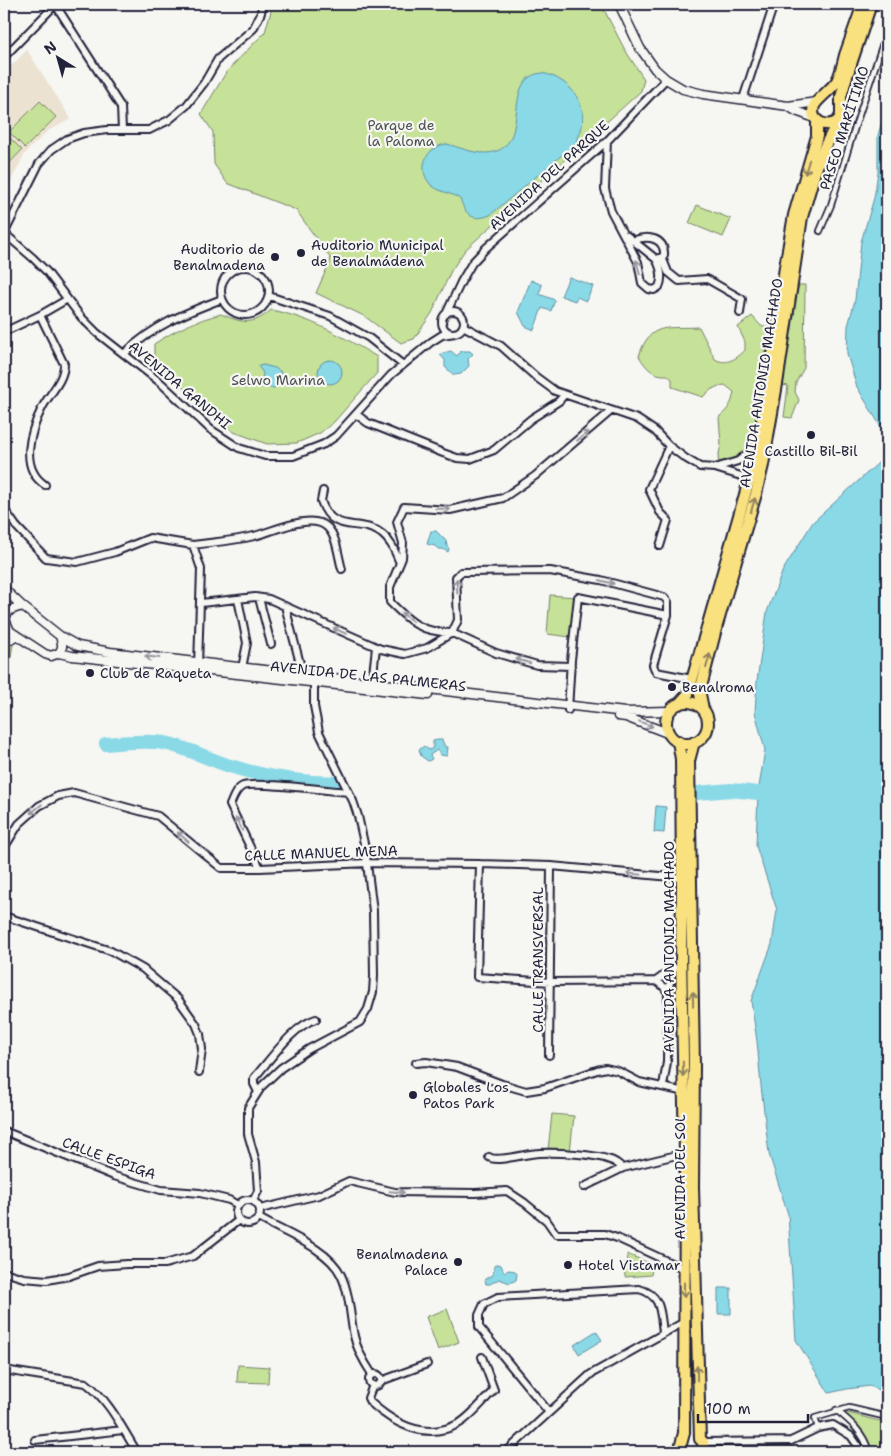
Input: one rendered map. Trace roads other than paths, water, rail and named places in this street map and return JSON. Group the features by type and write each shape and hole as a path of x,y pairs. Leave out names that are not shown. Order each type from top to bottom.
{"main road":[{"path":"863,4 837,80 828,92 816,101 813,110 816,119 825,125 838,121 841,115 846,79 871,4"},
{"path":"816,101 830,97 835,98 841,106"},
{"name":"AVENIDA ANTONIO MACHADO","path":"679,704 688,694 750,484 758,445 794,215 817,136 816,119"},
{"name":"AVENIDA ANTONIO MACHADO","path":"703,709 700,694 701,687 763,465 802,217 815,172 825,146 838,121"},
{"path":"692,702 703,709 707,715 708,728 700,739 694,742 683,743 674,738 667,724 670,712 679,704 692,702"},
{"name":"AVENIDA ANTONIO MACHADO","path":"674,738 681,759 681,960 689,1091 685,1153"},
{"name":"AVENIDA ANTONIO MACHADO","path":"694,742 689,760 694,1065"},
{"name":"AVENIDA DEL SOL","path":"694,1065 689,1091 702,1445"},
{"name":"AVENIDA DEL SOL","path":"679,1452 684,1433 685,1153"},
{"path":"683,1442 692,1439 702,1445"}],"street":[{"path":"4,57 55,4 121,108 122,130"},
{"path":"4,233 40,164 51,150 67,139 84,133 150,130 169,120 186,106 218,59 253,29 261,13 262,4"},
{"path":"619,4 640,48 655,69 666,79 683,89 702,94 788,106 816,101"},
{"path":"742,99 774,4"},
{"name":"PASEO MARÍTIMO","path":"820,231 831,205 887,31"},
{"name":"AVENIDA DEL PARQUE","path":"446,314 472,264 486,248 607,141 666,79"},
{"path":"788,106 816,119"},
{"path":"607,141 605,189 611,211 638,262 642,283 649,289 654,290 659,287 662,281 659,258 665,251 663,245 658,240 645,238 635,240 636,244"},
{"path":"621,231 636,244 659,258 668,272 679,281 707,279 742,299 740,313"},
{"name":"AVENIDA GANDHI","path":"4,233 46,272 66,300 92,328 177,397 210,429 227,441 251,452 274,456 293,456 324,444 336,436 357,415 391,374 431,342 442,335 455,333"},
{"path":"241,267 251,268 260,272 266,280 269,291 268,296 266,303 259,310 249,315 238,314 228,308 222,299 221,289 224,279 231,272 241,267"},
{"name":"AVENIDA DEL PARQUE","path":"455,294 455,311"},
{"path":"268,296 330,316 369,338 403,365"},
{"path":"125,353 149,333 165,323 222,299"},
{"path":"4,332 66,300"},
{"path":"455,311 463,318 463,326 455,333 448,332 442,323 446,314 455,311"},
{"path":"40,315 64,364 64,373 42,408 30,444 29,462 38,480 45,485"},
{"name":"AVENIDA GANDHI","path":"431,342 442,323"},
{"path":"463,326 501,346 555,391 637,419 656,432 684,458 700,466 715,468 741,476 750,484"},
{"path":"357,415 368,424 457,458 470,460 494,450 510,436 559,401 564,395"},
{"path":"571,663 537,665 496,653 452,633 423,629 403,615 390,602 390,587 400,563 403,542 397,522 404,507 450,510 504,498 534,476 611,411"},
{"path":"715,468 738,461 758,445"},
{"path":"660,546 668,520 660,512 649,489 669,446"},
{"path":"323,491 321,501 328,514 343,525 363,526 381,533 392,545 400,563"},
{"path":"4,509 16,526 46,558 77,562 115,552 150,538 193,545 253,536 298,522 313,522 326,525 333,534 342,569"},
{"path":"193,545 201,570 198,666"},
{"path":"201,603 238,599 269,599 376,647 405,654 427,648 452,633 458,620 456,577 461,572 550,571 601,580 664,597 668,602 668,615 653,665 656,672 692,679"},
{"path":"5,591 22,606 6,615"},
{"path":"4,640 11,640 6,622 5,591"},
{"path":"568,707 578,597 668,615"},
{"path":"259,598 271,644"},
{"path":"238,599 247,643 242,668"},
{"name":"AVENIDA DE LAS PALMERAS","path":"22,606 60,636 88,649 198,666 242,668 303,675 314,679 372,683 568,707 626,717 674,738"},
{"path":"285,606 303,675"},
{"name":"AVENIDA DE LAS PALMERAS","path":"10,632 51,656 60,653 72,656 198,666 568,707 625,712 670,712"},
{"path":"60,636 63,646 60,653"},
{"path":"372,683 376,647"},
{"path":"253,1201 258,1191 256,1162 248,1134 248,1108 262,1086 281,1068 309,1049 360,1022 368,1009 374,976 368,863 358,816 349,792 319,732 314,706 314,679"},
{"path":"260,868 230,805 234,795 243,786 258,784 349,792"},
{"name":"CALLE MANUEL MENA","path":"4,848 18,824 39,806 58,796 74,793 158,816 221,868 368,863 480,864 551,866 682,878"},
{"path":"480,864 477,977 551,982 656,981 668,992"},
{"name":"CALLE TRANSVERSAL","path":"549,1055 551,866"},
{"path":"4,916 111,951 143,969 178,999 196,1024 200,1034 202,1049 198,1072"},
{"path":"656,981 681,960"},
{"path":"663,1086 668,1062 668,992 673,968"},
{"path":"258,1092 254,1084 254,1078 297,1029 316,1019"},
{"path":"416,1063 426,1062 457,1067 526,1091 544,1088 601,1069 614,1069 639,1082 663,1086 673,1090 689,1091"},
{"name":"CALLE ESPIGA","path":"4,1131 114,1176 161,1190 200,1193 229,1200 238,1206"},
{"path":"489,1157 500,1160 517,1155 539,1153 582,1155 610,1159 623,1168"},
{"path":"584,1187 623,1168 685,1153"},
{"path":"260,1209 319,1196 350,1181 395,1192 475,1193 507,1191 547,1221 556,1234 605,1234 684,1269"},
{"path":"244,1201 253,1201 259,1205 259,1218 252,1224 243,1223 236,1214 238,1206 244,1201"},
{"path":"259,1218 307,1243 327,1258 340,1274 348,1300 354,1337 360,1355 372,1374"},
{"path":"4,1272 24,1278 46,1280 69,1276 98,1266 165,1264 193,1256 239,1220"},
{"path":"548,1411 479,1327 479,1315 484,1304 498,1297 640,1289 650,1292 657,1299 663,1332"},
{"path":"506,1452 548,1411 591,1374 663,1332 684,1322"},
{"path":"427,1364 374,1385 368,1398 370,1402 402,1426 424,1431 443,1430 459,1424 494,1390 482,1356"},
{"path":"4,1370 86,1383 97,1391 137,1452"},
{"path":"372,1374 379,1375 381,1381"},
{"path":"372,1374 369,1381 374,1385"},
{"path":"818,1428 815,1418 836,1410 849,1408 887,1417"},
{"path":"836,1410 852,1423 866,1443 868,1452"},
{"path":"702,1445 791,1441 818,1428 833,1425 851,1436 861,1452"},
{"path":"35,1440 123,1430"}],"water":[{"path":"542,73 564,83 579,100 583,122 580,133 574,145 490,215 479,218 471,216 467,213 460,199 431,185 424,172 426,159 434,149 447,144 480,153 500,149 509,141 514,128 522,87 529,78"},
{"path":"887,105 887,437 857,387 847,354 848,326 855,300 861,242 874,198 878,172 878,135"},
{"path":"569,277 593,286 586,301 577,297 575,301 561,296"},
{"path":"531,280 542,285 539,294 555,300 551,311 542,308 534,330 525,326 518,312"},
{"path":"451,351 457,356 461,351 470,351 473,354 468,359 469,366 461,374 454,375 445,367 445,360 440,355"},
{"path":"330,360 339,363 342,372 339,381 330,384 321,381 318,372 321,363"},
{"path":"263,365 275,368 281,372 275,388 257,387 255,383 262,380 263,373 258,366"},
{"path":"887,455 887,1394 870,1386 829,1393 796,1340 788,1214 769,1154 751,1001 772,944 777,910 756,846 758,793 765,750 755,712 757,681 767,612 783,570 813,522"},
{"path":"431,531 436,531 446,541 449,549 448,552 427,544"},
{"path":"442,740 445,747 448,747 447,756 441,755 437,750 430,755 432,759 428,761 421,756 419,750 424,746 429,750 433,748 433,741"},
{"path":"656,806 666,807 664,833 654,832"},
{"path":"497,1264 501,1265 504,1272 509,1270 515,1271 517,1274 516,1280 510,1283 499,1279 486,1284 485,1279 493,1275 494,1266"},
{"path":"718,1288 731,1288 731,1314 718,1314"},
{"path":"596,1331 602,1340 579,1354 574,1345"}],"waterway":[{"path":"106,744 143,741 164,743 230,766 257,773 298,781 339,783"},
{"path":"697,793 731,790 758,793"}],"place":[{"name":"Auditorio Municipal de Benalmádena","path":"301,253"},
{"name":"Auditorio de Benalmadena","path":"275,257"},
{"name":"Castillo Bil-Bil","path":"811,435"},
{"name":"Club de Raqueta","path":"90,673"},
{"name":"Benalroma","path":"672,687"},
{"name":"Globales Los Patos Park","path":"413,1095"},
{"name":"Benalmadena Palace","path":"458,1262"},
{"name":"Hotel Vistamar","path":"568,1265"}],"park label":[{"name":"Parque de la Paloma","path":"401,134"},
{"name":"Selwo Marina","path":"278,380"}]}
